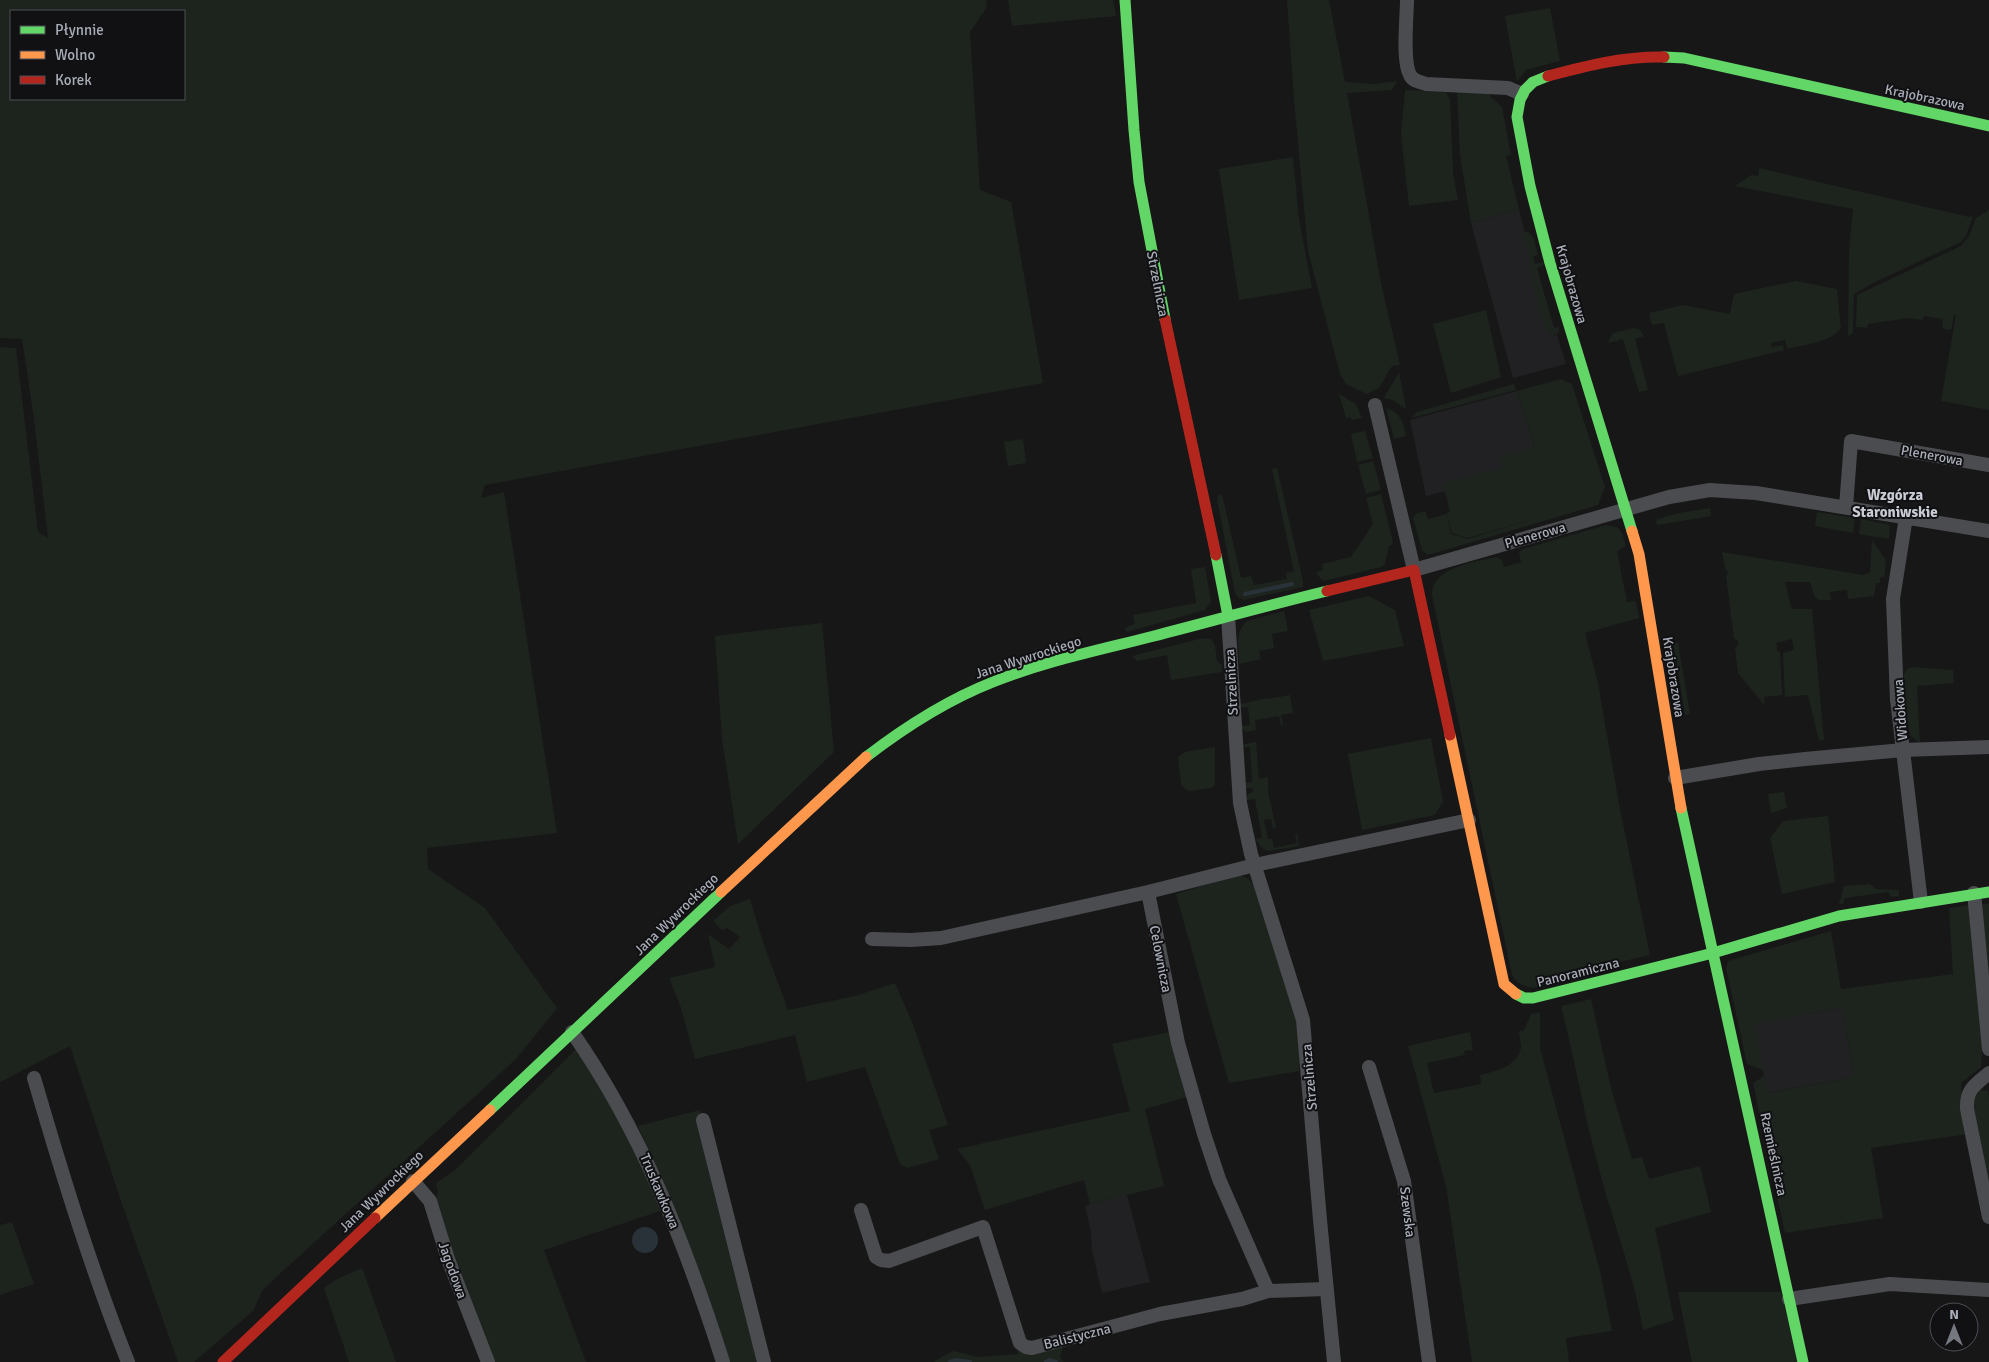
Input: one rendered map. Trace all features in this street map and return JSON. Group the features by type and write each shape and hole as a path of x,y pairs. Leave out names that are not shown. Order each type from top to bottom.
{"street":[{"name":"Strzelnicza","path":"1125,0 1138,167 1143,207 1165,323 1202,487 1228,616 1238,787 1246,832 1255,865 1303,1020 1334,1362"},
{"path":"1407,0 1406,64 1410,76 1415,81 1426,84 1508,88 1522,94"},
{"name":"Krajobrazowa","path":"1713,953 1675,778 1638,554 1537,216 1517,117 1517,106 1522,94 1537,80 1622,58 1661,55 1684,58 1989,126"},
{"path":"1375,405 1414,570"},
{"name":"Plenerowa","path":"1846,507 1851,442 1989,465"},
{"name":"Plenerowa","path":"1228,616 1414,570 1669,497 1710,490 1756,493 1989,531"},
{"name":"Widokowa","path":"1906,518 1893,599 1897,700 1921,902"},
{"name":"Panoramiczna","path":"1414,570 1504,984 1512,994 1523,998 1533,998 1713,953 1839,916 1989,892"},
{"name":"Jana Wywrockiego","path":"223,1362 856,764 900,731 933,710 994,681 1064,659 1228,616"},
{"path":"1675,778 1759,764 1903,750 1989,747"},
{"path":"872,939 910,940 942,938 1148,892 1255,865 1469,820"},
{"name":"Celownicza","path":"1148,892 1178,1043 1204,1134 1218,1179 1268,1292"},
{"path":"1974,893 1989,1049"},
{"name":"Rzemieślnicza","path":"1713,953 1803,1362"},
{"name":"Truskawkowa","path":"572,1032 596,1067 635,1135 650,1167 697,1285 723,1362"},
{"name":"Szewska","path":"1370,1067 1404,1181 1429,1362"},
{"path":"1989,1073 1972,1088 1967,1099 1967,1109 1989,1216"},
{"path":"34,1078 64,1181 100,1288 128,1362"},
{"path":"703,1120 764,1362"},
{"name":"Jagodowa","path":"413,1181 430,1201 448,1259 488,1362"},
{"name":"Balistyczna","path":"861,1210 876,1257 881,1260 888,1261 983,1228 1020,1343 1026,1347 1032,1348 1160,1314 1242,1299 1268,1292 1326,1289"},
{"path":"1789,1299 1890,1284 1989,1290"}],"shaded area":[{"path":"0,0 986,0 987,7 970,32 980,190 1011,202 1043,383 485,485 481,498 504,492 557,833 427,848 428,869 485,908 557,1008 516,1059 273,1280 262,1291 253,1311 194,1362 178,1362 121,1201 70,1046 0,1082 0,347 16,348 38,532 48,538 34,419 22,339 0,338"},
{"path":"1008,0 1113,0 1116,16 1012,26"},
{"path":"1287,0 1329,0 1345,82 1374,84 1397,81 1392,90 1347,93 1381,283 1400,365 1392,366 1379,388 1367,394 1346,384 1340,374 1308,251"},
{"path":"1550,8 1560,61 1526,70 1517,82 1505,16"},
{"path":"1405,90 1446,92 1450,100 1453,172 1458,200 1409,206 1401,135"},
{"path":"1457,92 1490,94 1502,107 1511,155 1506,156 1519,209 1471,223 1460,155"},
{"path":"1293,157 1299,219 1312,288 1239,300 1219,169"},
{"path":"1759,168 1969,217 1973,216 1966,236 1961,242 1875,282 1854,294 1853,333 1848,336 1849,249 1853,209 1735,186 1751,175 1758,176"},
{"path":"1519,209 1552,336 1557,335 1566,364 1513,378 1471,223"},
{"path":"1989,210 1989,410 1941,401 1956,315 1954,315 1951,330 1943,329 1942,319 1924,316 1923,320 1909,318 1868,324 1867,328 1856,327 1857,295 1961,246 1969,236 1976,218"},
{"path":"1522,232 1528,232 1534,238 1538,255 1533,257 1535,264 1543,262 1544,265 1537,268 1554,328 1559,327 1559,333 1552,336 1550,329 1546,330 1533,286 1535,281"},
{"path":"1796,281 1837,289 1841,328 1836,333 1824,340 1787,349 1785,340 1771,343 1772,347 1783,345 1784,350 1678,376 1664,323 1652,325 1649,313 1683,305 1730,314 1734,294"},
{"path":"1486,310 1501,377 1451,393 1433,324"},
{"path":"1634,328 1639,329 1644,336 1635,339 1648,390 1639,392 1623,339 1609,343 1613,333"},
{"path":"1399,372 1406,408 1393,400 1384,398"},
{"path":"1561,379 1572,384 1605,487 1598,505 1428,555 1422,550 1413,518 1416,514 1425,511 1428,519 1447,514 1451,534 1468,539 1542,516 1468,538 1452,533 1447,513 1450,512 1443,483 1503,468 1501,456 1535,447 1517,391"},
{"path":"1514,384 1516,390 1411,418 1417,412"},
{"path":"1517,391 1555,511 1468,538 1452,533 1447,513 1450,512 1445,491 1426,496 1410,420"},
{"path":"1339,394 1356,404 1362,418 1352,420 1351,417 1346,418"},
{"path":"1386,408 1398,415 1404,426 1406,436 1394,439"},
{"path":"1365,431 1373,458 1357,462 1351,434"},
{"path":"1023,439 1026,463 1008,466 1004,442"},
{"path":"1373,461 1381,490 1366,494 1358,465"},
{"path":"1277,468 1303,587 1244,600 1235,593 1217,499 1222,494 1241,578 1251,576 1254,585 1287,579 1286,573 1294,571 1272,469"},
{"path":"1381,494 1393,542 1389,546 1385,564 1381,567 1324,581 1318,576 1317,572 1323,570 1322,564 1351,557 1373,524 1366,498"},
{"path":"1710,508 1711,516 1658,525 1656,523 1657,519"},
{"path":"1817,512 1855,518 1853,533 1815,526"},
{"path":"1861,519 1890,525 1889,539 1859,534"},
{"path":"1606,525 1617,527 1622,533 1626,546 1617,551 1627,602 1636,601 1639,618 1585,633 1598,683 1619,804 1650,955 1586,970 1587,974 1533,988 1526,987 1512,975 1432,595 1434,586 1439,578 1456,567 1496,557 1502,560 1504,567 1521,562 1519,552 1523,549"},
{"path":"1872,540 1886,560 1884,578 1880,577 1880,583 1876,583 1874,596 1848,599 1847,590 1830,592 1831,600 1820,600 1815,597 1810,582 1785,582 1792,609 1812,609 1824,740 1819,741 1808,695 1785,697 1783,653 1794,650 1792,639 1776,643 1778,652 1780,652 1782,695 1764,697 1765,706 1738,673 1735,649 1739,642 1734,638 1726,576 1728,572 1725,569 1722,552 1864,575 1870,572"},
{"path":"1205,567 1211,601 1205,610 1127,632 1124,628 1135,624 1133,615 1196,603 1191,569"},
{"path":"1369,596 1395,610 1404,646 1323,661 1309,610"},
{"path":"1284,611 1288,631 1272,634 1274,648 1259,651 1261,659 1239,664 1238,641 1243,625 1247,621"},
{"path":"822,623 834,752 738,844 722,739 715,636"},
{"path":"1203,638 1211,639 1215,645 1217,661 1222,665 1222,672 1171,680 1167,655 1137,661 1132,656"},
{"path":"1673,641 1678,643 1690,714 1685,715"},
{"path":"1913,667 1953,670 1954,683 1917,686 1920,743 1910,735 1906,714 1904,674 1907,669"},
{"path":"1290,695 1293,713 1281,715 1283,725 1281,725 1279,716 1255,720 1256,730 1246,732 1240,726 1250,725 1248,707 1239,707 1241,704"},
{"path":"1431,738 1443,802 1435,815 1362,830 1348,754"},
{"path":"1256,742 1259,779 1268,777 1268,791 1276,828 1273,828 1271,819 1264,820 1268,839 1272,839 1274,848 1297,843 1295,834 1297,834 1299,846 1268,851 1263,849 1255,839 1262,838 1255,799 1246,800 1248,794 1253,792 1253,788 1246,788 1244,783 1252,782 1250,747 1242,747 1245,744"},
{"path":"1215,747 1215,785 1211,788 1186,790 1181,784 1178,757 1185,752"},
{"path":"1784,792 1787,808 1771,813 1768,794"},
{"path":"1828,816 1835,882 1782,894 1770,838 1783,821"},
{"path":"1238,875 1247,878 1254,884 1296,1019 1300,1053 1299,1071 1229,1083 1176,894"},
{"path":"1870,884 1876,889 1899,890 1899,896 1891,897 1888,892 1845,898 1843,904 1839,904 1844,886"},
{"path":"750,899 764,945 788,1010 855,996 895,983 912,1022 948,1125 929,1130 939,1159 908,1168 900,1164 865,1067 807,1082 795,1035 695,1059 681,1008 669,978 715,967 708,934 729,949 740,937 727,928 722,930 713,921 730,906"},
{"path":"1983,904 1989,904 1989,989 1981,912"},
{"path":"1971,905 1983,1036 1981,1067 1961,1083 1963,1113 1968,1134 1871,1148 1883,1218 1785,1233 1753,1083 1764,1076 1768,1093 1854,1077 1842,1007 1755,1024 1763,1070 1747,1064 1726,968 1728,961 1831,931 1841,989 1953,974 1949,908"},
{"path":"1591,999 1611,1088 1632,1159 1642,1157 1649,1179 1700,1166 1711,1212 1655,1228 1674,1320 1643,1330 1634,1289 1594,1149 1561,1006"},
{"path":"1842,1007 1854,1077 1767,1093 1754,1024"},
{"path":"1540,1012 1540,1048 1600,1271 1612,1331 1566,1338 1569,1362 1472,1362 1446,1186 1408,1046 1470,1032 1473,1050 1464,1051 1465,1055 1427,1063 1434,1093 1481,1084 1480,1075 1511,1064 1519,1054 1521,1047 1519,1031 1524,1030 1531,1014"},
{"path":"1170,1032 1187,1097 1145,1109 1164,1186 1090,1204 1084,1180 985,1210 970,1165 957,1149 1130,1111 1112,1044"},
{"path":"577,1048 616,1110 666,1209 544,1250 586,1362 492,1362 434,1202 438,1193 436,1183 454,1171"},
{"path":"1978,1090 1988,1091 1989,1098 1989,1191 1971,1109"},
{"path":"700,1110 703,1141 761,1362 728,1362 674,1209 638,1126"},
{"path":"1127,1195 1150,1282 1102,1293 1092,1251 1091,1232 1085,1207 1090,1204"},
{"path":"12,1222 34,1284 0,1295 0,1225"},
{"path":"645,1227 654,1231 658,1240 654,1249 645,1253 636,1249 632,1240 636,1231"},
{"path":"362,1268 396,1362 349,1362 324,1288 337,1279"},
{"path":"1678,1292 1781,1292 1798,1362 1692,1362"},
{"path":"1063,1346 1060,1357 1064,1362 933,1362 953,1351 978,1357 1018,1354 1017,1349"}],"waterway":[{"path":"1245,594 1292,584"},
{"path":"950,1362 955,1360 970,1362"},
{"path":"1046,1362 1049,1360 1056,1362"}],"traffic: fast":[{"path":"1125,0 1139,182 1165,319"},
{"path":"1664,57 1684,58 1989,126"},
{"path":"1548,76 1533,82 1525,90 1520,100 1517,117 1530,186 1550,263 1632,531"},
{"path":"1216,555 1228,616"},
{"path":"866,757 911,725 959,697 1032,668 1327,591"},
{"path":"1681,808 1803,1362"},
{"path":"490,1110 721,892"},
{"path":"1516,994 1524,998 1533,998 1713,953 1839,916 1989,892"}],"traffic: slow":[{"path":"1632,531 1639,554 1681,808"},
{"path":"1450,735 1504,984 1516,994"},
{"path":"721,892 866,757"},
{"path":"375,1218 490,1110"}],"traffic: jam":[{"path":"1548,76 1620,60 1664,57"},
{"path":"1165,319 1216,555"},
{"path":"1327,591 1414,570 1450,735"},
{"path":"223,1362 375,1218"}],"district":[{"name":"Wzgórza Staroniwskie","path":"1895,504"}]}
